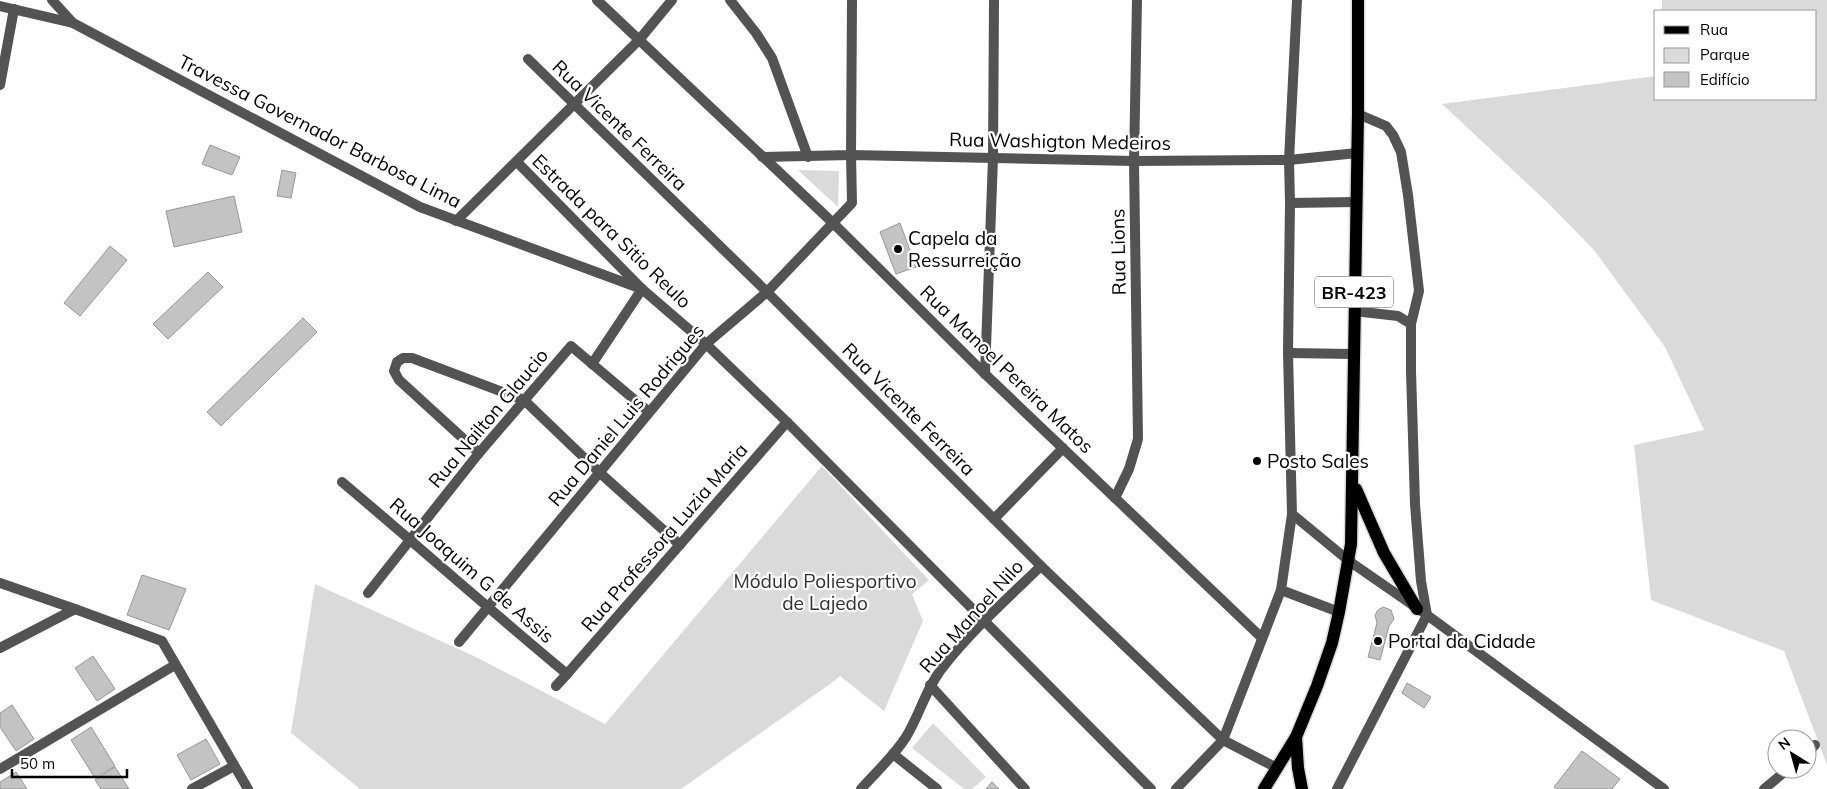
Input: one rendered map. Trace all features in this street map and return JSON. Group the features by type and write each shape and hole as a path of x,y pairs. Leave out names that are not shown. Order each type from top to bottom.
{"main road":[{"name":"BR-423","path":"1270,787 1277,768 1296,737 1332,643 1340,612 1351,544 1354,482 1353,354 1358,107 1358,0"},
{"path":"1354,482 1366,516 1384,553 1422,612"},
{"path":"1296,737 1298,768 1302,789"}],"street":[{"path":"52,0 73,23"},
{"name":"Rua Manoel Pereira Matos","path":"597,0 833,223 1062,448 1262,638"},
{"path":"456,221 639,40 672,0"},
{"path":"730,0 756,33 772,58 808,156"},
{"name":"Rua Daniel Luis Rodrigues","path":"459,642 706,344 767,292 852,203 852,0"},
{"path":"986,374 993,158 994,0"},
{"name":"Rua Lions","path":"1115,498 1129,469 1138,439 1134,161 1137,0"},
{"path":"1176,789 1223,740 1281,590 1292,514 1288,353 1290,202 1288,160 1296,0"},
{"path":"0,6 73,23"},
{"path":"0,85 14,9"},
{"name":"Travessa Governador Barbosa Lima","path":"73,23 420,206 642,289"},
{"name":"Rua Vicente Ferreira","path":"528,59 767,292 1041,566 1223,740 1277,768"},
{"path":"1337,789 1422,612 1415,504 1411,371 1412,324 1419,291 1401,152 1393,135 1386,126 1358,107"},
{"name":"Rua Washigton Medeiros","path":"762,157 851,155 1134,161 1288,160 1357,153"},
{"name":"Estrada para Sitio Reulo","path":"517,162 642,289 706,344"},
{"path":"1290,202 1356,202"},
{"path":"592,364 642,289"},
{"path":"1354,311 1398,316 1412,324"},
{"path":"706,344 1151,789"},
{"name":"Rua Nailton Glaucio","path":"368,593 479,453 571,346 649,412"},
{"path":"1288,353 1353,354"},
{"path":"479,453 399,380 394,371 397,362 403,358 412,358 524,400 599,472 680,545"},
{"name":"Rua Professora Luzia Maria","path":"567,674 786,422"},
{"path":"994,519 1062,448"},
{"name":"Rua Joaquim G de Assis","path":"342,482 487,608 567,674"},
{"path":"1292,514 1349,561 1664,789"},
{"name":"Rua Manoel Nilo","path":"861,789 893,754 906,736 930,685 942,667 1041,566"},
{"path":"0,583 162,641 248,789"},
{"path":"1281,590 1340,612"},
{"path":"0,648 75,609"},
{"path":"0,769 175,665"},
{"path":"556,686 567,674"},
{"path":"930,685 1025,789"},
{"path":"893,754 937,789"},
{"path":"192,789 234,766"},
{"path":"1764,789 1776,779"}],"green space":[{"path":"1662,0 1827,0 1827,765 1817,738 1817,729 1813,729 1784,651 1651,600 1634,445 1704,430 1665,347 1594,250 1548,203 1442,104 1654,76 1654,100 1817,100 1817,10 1662,10"},
{"path":"798,170 839,171 838,207"},
{"name":"Módulo Poliesportivo de Lajedo","path":"822,466 929,580 912,594 923,621 884,711 840,676 681,789 360,789 291,733 315,584 476,657 605,724"},
{"path":"933,723 986,777 972,789 964,789 912,748"}],"building":[{"path":"210,145 240,157 232,175 202,164"},
{"path":"282,170 296,173 291,198 277,196"},
{"path":"234,196 242,232 174,247 166,211"},
{"name":"Capela da Ressurreição","path":"900,223 916,267 896,274 880,232"},
{"path":"110,246 127,260 80,316 64,303"},
{"path":"208,272 223,287 168,339 153,324"},
{"path":"303,318 317,332 221,426 207,412"},
{"path":"142,575 186,589 169,630 127,615"},
{"name":"Portal da Cidade","path":"1383,607 1391,610 1394,619 1389,626 1380,660 1368,657 1377,623 1375,615"},
{"path":"93,656 115,689 97,701 75,668"},
{"path":"1407,683 1431,697 1424,708 1402,693"},
{"path":"12,705 34,739 16,751 0,727 0,713"},
{"path":"91,727 115,766 95,778 71,740"},
{"path":"206,739 220,764 191,780 177,755"},
{"path":"1582,751 1620,779 1612,789 1557,789 1554,787"},
{"path":"115,767 129,789 101,789 95,780"},
{"path":"16,772 27,789 0,789 0,782"},
{"path":"992,782 999,789 986,789"}],"place":[{"name":"Capela da Ressurreição","path":"898,249"},
{"name":"Posto Sales","path":"1257,461"},
{"name":"Portal da Cidade","path":"1378,641"}]}
